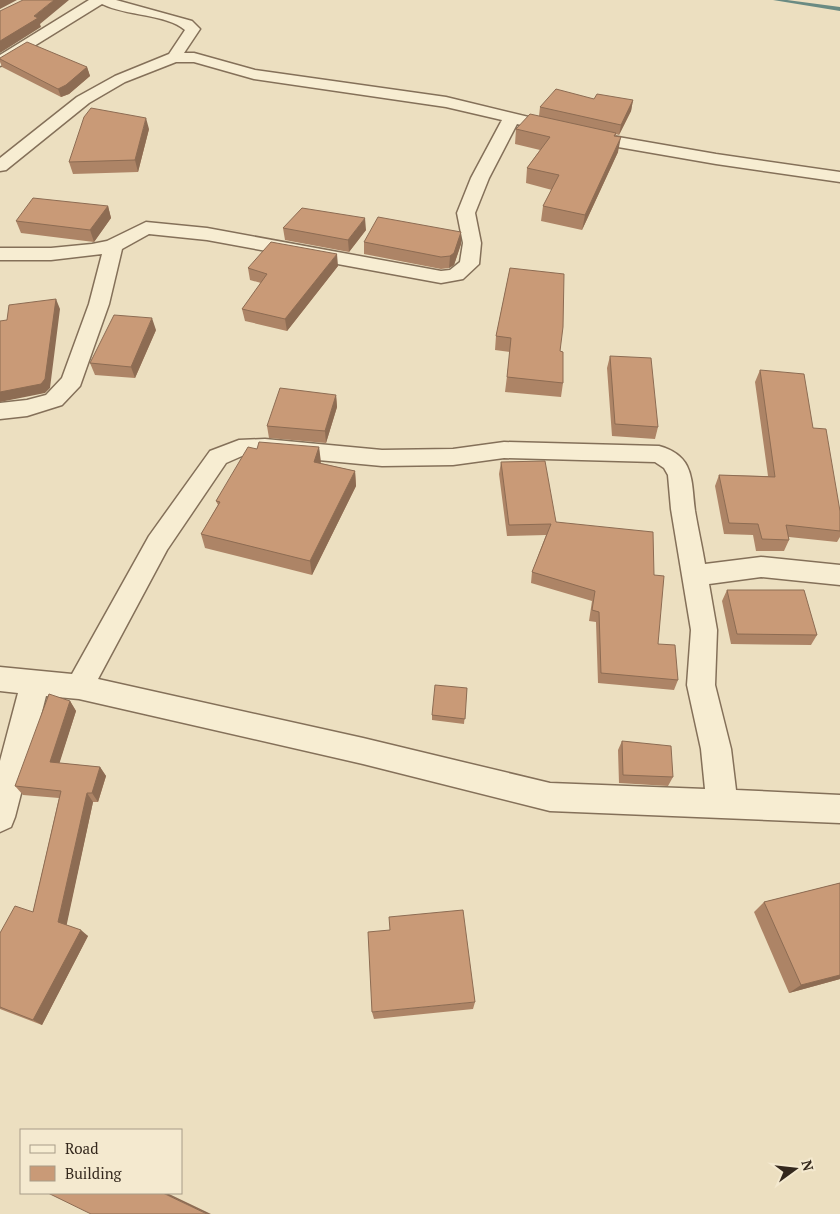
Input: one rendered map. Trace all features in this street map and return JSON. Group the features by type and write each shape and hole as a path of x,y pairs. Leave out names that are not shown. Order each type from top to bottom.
{"street":[{"path":"0,60 62,24 98,0"},
{"path":"105,0 125,8 174,19 190,25 194,29 174,57"},
{"path":"0,166 83,100 120,79 174,57 194,58 254,74 446,102 604,139 716,159 840,176"},
{"path":"0,254 50,254 114,246 146,228 238,240 441,277 456,276 470,264 472,243 466,213 480,178 512,117"},
{"path":"0,411 27,408 54,400 72,381 99,304 114,246"},
{"path":"78,687 158,543 218,457 239,448 265,447 382,458 453,457 504,450 659,454 672,462 680,474 683,509 704,630 701,685 716,749 722,803"},
{"path":"695,576 761,567 840,575"},
{"path":"0,679 78,687 363,751 550,797 840,809"},
{"path":"0,817 35,683"}],"building":[{"path":"23,0 54,0 34,16 38,18 0,41 0,11"},
{"path":"27,42 87,67 66,85 58,89 0,59"},
{"path":"556,89 594,99 597,94 633,100 621,125 540,107"},
{"path":"91,108 146,118 135,160 69,162 84,117"},
{"path":"530,114 616,133 614,136 621,137 585,215 543,206 559,175 527,168 550,137 516,129"},
{"path":"33,198 108,206 90,230 16,221"},
{"path":"302,208 365,218 348,240 283,228"},
{"path":"378,217 461,232 454,253 450,256 441,257 364,242"},
{"path":"271,242 337,254 285,319 242,309 267,274 248,268"},
{"path":"510,268 564,274 563,327 560,351 563,352 563,383 507,377 511,338 496,336"},
{"path":"56,299 45,379 41,384 0,392 0,321 7,320 9,305"},
{"path":"114,315 152,318 131,367 90,363"},
{"path":"610,356 651,358 658,427 615,424"},
{"path":"760,370 804,374 813,428 826,429 840,511 840,531 786,525 789,540 762,539 758,524 729,523 719,475 775,477"},
{"path":"280,388 336,395 325,431 267,426"},
{"path":"259,442 319,447 314,462 355,471 310,561 201,534 220,502 216,501 248,447 257,449"},
{"path":"545,461 556,522 653,532 654,575 664,576 658,644 675,645 678,680 601,673 599,612 592,610 595,591 532,572 551,524 509,525 501,462"},
{"path":"727,590 804,590 817,635 737,634"},
{"path":"435,685 467,688 465,719 432,715"},
{"path":"49,694 70,701 50,762 100,767 92,793 87,793 58,922 81,930 33,1020 0,1007 0,933 15,906 33,912 61,791 15,786"},
{"path":"622,741 671,746 673,777 623,775"},
{"path":"840,883 840,975 801,985 764,902"},
{"path":"463,910 475,1002 372,1012 368,932 390,930 389,917"},
{"path":"50,1194 165,1194 207,1214 91,1214"}],"waterway":[{"path":"776,0 840,9"}]}
